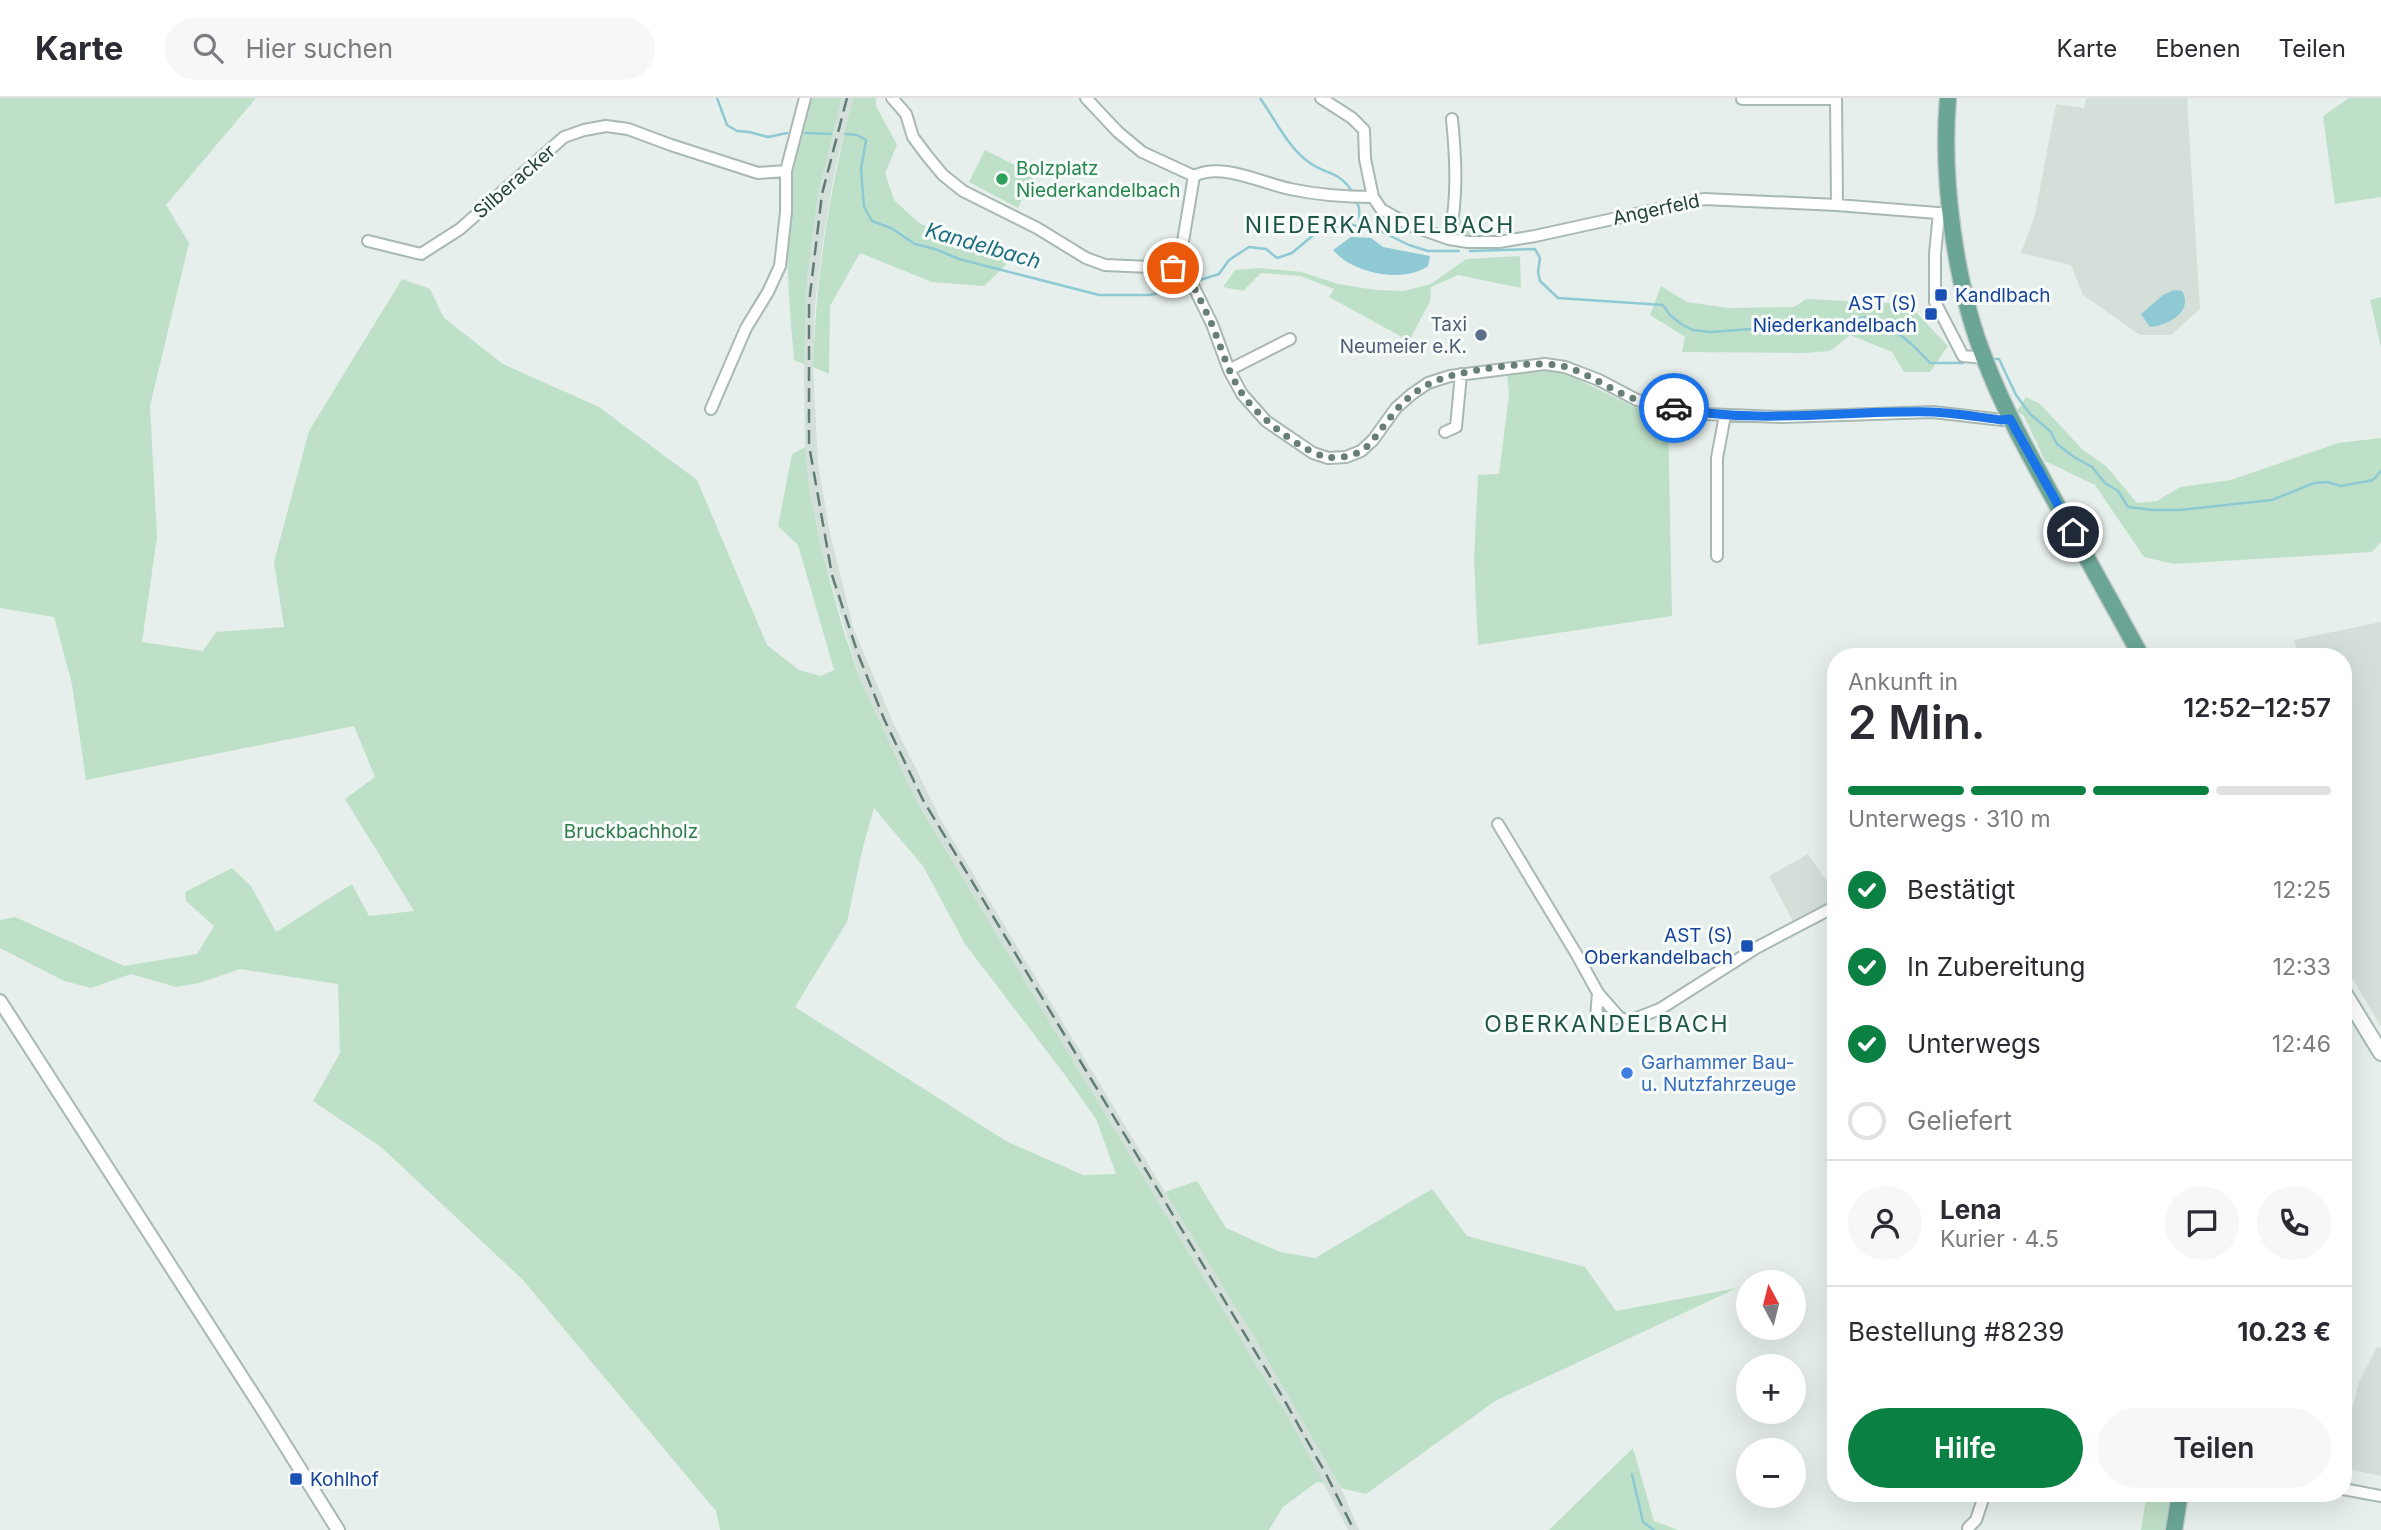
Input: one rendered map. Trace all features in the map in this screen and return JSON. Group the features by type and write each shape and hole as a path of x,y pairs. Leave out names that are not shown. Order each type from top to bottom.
{"main road":[{"path":"1948,98 1945,213 1984,358 2010,419 2137,648"},
{"path":"2352,1006 2381,1054"},
{"path":"2174,1530 2179,1502"}],"street":[{"path":"711,409 746,328 780,266 786,212 786,171 804,98"},
{"path":"892,98 906,114 914,137 928,157 943,175 963,191 1086,258 1105,265 1173,268 1183,265"},
{"path":"1086,98 1118,132 1142,152 1195,176"},
{"path":"1195,176 1206,170 1219,170 1290,189 1331,196 1373,197 1364,130 1352,118 1321,98"},
{"path":"1742,99 1836,98 1838,205"},
{"path":"1448,239 1455,211 1455,138 1451,119"},
{"name":"Silberacker","path":"368,241 421,254 460,229 564,137 606,126 628,129 758,173 786,171"},
{"path":"1195,176 1182,247 1183,265 1212,324 1230,370 1242,394 1266,421 1313,453 1328,458 1346,457 1361,451 1373,440 1396,408 1428,383 1461,374 1545,364 1565,367 1599,380 1637,400 1705,414 1783,417 1933,412 2010,419"},
{"name":"Angerfeld","path":"1373,197 1381,209 1409,225 1448,239 1468,242 1511,240 1704,199 1945,213"},
{"path":"1945,213 1935,254 1935,302 1964,356 1984,358"},
{"path":"1230,370 1290,338"},
{"path":"1445,432 1457,426 1461,374"},
{"path":"1717,556 1717,458 1725,415"},
{"path":"1498,824 1598,993 1620,1017 1629,1021 1660,1009 1756,948 1827,911"},
{"path":"1598,993 1596,1017 1620,1017"},
{"path":"0,1001 338,1530"},
{"path":"2352,1491 2381,1496"},
{"path":"1968,1528 1976,1520 1984,1502"}],"shaded area":[{"path":"842,98 853,98 835,169 824,234 815,304 813,367 818,464 830,534 854,630 892,720 942,822 1260,1347 1341,1488 1359,1530 1348,1530 1291,1422 917,802 860,679 822,551 810,494 805,447 807,280 818,195"},
{"path":"2086,98 2187,98 2200,309 2171,335 2140,335 2083,295 2071,265 2021,253 2035,215 2056,104 2084,108"},
{"path":"2381,622 2381,1026 2352,978 2352,648 2296,648 2294,640"},
{"path":"1808,854 1827,880 1827,905 1794,923 1769,876"},
{"path":"2377,1347 2381,1348 2381,1476 2352,1470 2352,1409 2359,1382"}],"green space":[{"name":"Bruckbachholz","path":"0,98 256,98 166,205 189,243 150,406 157,537 142,642 203,651 216,632 284,627 274,562 309,431 402,279 430,289 444,318 503,364 599,407 697,480 767,645 799,670 821,676 834,670 798,545 778,526 792,454 805,447 810,494 843,629 860,679 917,802 1291,1422 1324,1483 1317,1482 1283,1507 1269,1530 720,1530 716,1511 523,1280 381,1147 313,1101 340,1053 338,984 240,969 199,983 176,987 131,974 91,988 64,981 0,948 0,920 15,917 124,966 197,954 214,926 186,901 185,892 232,868 251,886 276,932 352,884 369,916 414,911 345,799 375,777 354,726 86,780 72,684 54,617 0,608","holes":["874,808 923,866 965,944 1096,1119 1116,1174 1083,1175 1006,1141 795,1007 847,922"]},
{"path":"809,98 842,98 818,195 807,280 804,364 794,360 787,228 794,150"},
{"path":"853,98 876,98 876,106 897,145 885,173 894,200 919,223 956,239 1004,249 1006,265 984,286 932,282 860,253 830,306 829,374 813,367 817,298 831,198"},
{"path":"2349,98 2381,98 2381,197 2335,204 2323,116"},
{"name":"Bolzplatz Niederkandelbach","path":"985,150 1034,175 1018,208 969,182"},
{"path":"1457,216 1469,228 1476,237 1460,232"},
{"name":"NIEDERKANDELBACH","path":"1520,256 1521,288 1458,275 1431,287 1430,301 1409,341 1329,297 1334,289 1300,276 1261,273 1243,291 1223,287 1235,270 1259,268 1302,272 1338,284 1404,291 1431,284 1466,259"},
{"path":"1661,286 1687,302 1728,308 1794,307 1806,299 1908,304 1948,346 1930,372 1904,372 1892,352 1850,335 1830,351 1682,352 1685,337 1650,315"},
{"path":"2381,297 2381,347 2370,300"},
{"path":"1561,371 1634,407 1668,415 1672,616 1478,645 1474,559 1478,475 1499,474 1509,395 1507,372"},
{"path":"2026,397 2040,404 2083,450 2106,466 2137,503 2157,501 2180,487 2231,480 2338,443 2381,438 2381,542 2372,552 2174,564 2144,557 2095,485 2045,461 2024,416 2017,411"},
{"path":"1197,1181 1226,1228 1280,1252 1315,1258 1432,1189 1467,1236 1585,1267 1616,1311 1736,1288 1495,1401 1366,1494 1341,1488 1260,1347 1165,1192"},
{"path":"1633,1448 1654,1521 1678,1530 1549,1530"},
{"path":"2146,1502 2170,1502 2166,1530 2141,1530"}],"water":[{"path":"1351,237 1371,238 1383,247 1430,256 1428,266 1418,271 1392,275 1365,270 1352,265 1333,250"},
{"path":"2174,290 2182,291 2185,298 2182,311 2164,324 2150,327 2141,314 2163,295"}],"waterway":[{"name":"Kandelbach","path":"717,98 727,125 737,131 768,137 787,133"},
{"path":"1260,98 1288,141 1302,157 1338,177 1353,193"},
{"path":"805,133 831,134"},
{"name":"Kandelbach","path":"845,134 857,135 866,140 861,169 864,207 872,221 891,228 915,244 959,259 1099,295 1150,295 1188,286"},
{"path":"1356,199 1360,227"},
{"name":"Kandelbach","path":"1200,280 1219,274 1229,260 1249,247 1266,249 1277,258 1292,253 1317,232 1349,224 1370,226 1428,251 1459,251"},
{"name":"Kandelbach","path":"1470,251 1535,249 1540,258 1540,281 1558,298 1663,305 1670,315 1693,330 1710,332 1766,328 1807,329 1834,320 1849,321 1865,317 1901,336 1930,363 1963,363"},
{"name":"Kandelbach","path":"1994,359 1999,359 2016,395 2030,414 2050,431 2057,444 2092,467 2105,483 2118,491 2128,507 2180,510 2272,500 2314,483 2327,482 2341,486 2373,480 2381,471"},
{"path":"1632,1474 1643,1522 1654,1530"}],"railway":[{"path":"847,98 822,194 809,303 809,445 832,575 858,654 884,719 923,800 1282,1396 1354,1530"}],"way so far":[{"path":"1173,268 1183,265 1212,324 1230,370 1252,408 1266,421 1313,453 1328,458 1346,457 1361,451 1373,440 1396,408 1428,383 1450,376 1504,368 1545,364 1565,367 1599,380 1637,400 1674,408"}],"place":[{"name":"Bolzplatz Niederkandelbach","path":"1002,179"},
{"name":"Kandlbach","path":"1941,295"},
{"name":"AST (S) Niederkandelbach","path":"1931,314"},
{"name":"Taxi Neumeier e.K.","path":"1481,335"},
{"name":"AST (S) Oberkandelbach","path":"1747,946"},
{"name":"Garhammer Bau- u. Nutzfahrzeuge","path":"1627,1073"},
{"name":"Kohlhof","path":"296,1479"}],"district":[{"name":"NIEDERKANDELBACH","path":"1380,225"},
{"name":"OBERKANDELBACH","path":"1607,1024"}],"route":[{"path":"1674,408 1705,414 1767,417 1933,412 2010,419 2073,532"}]}
